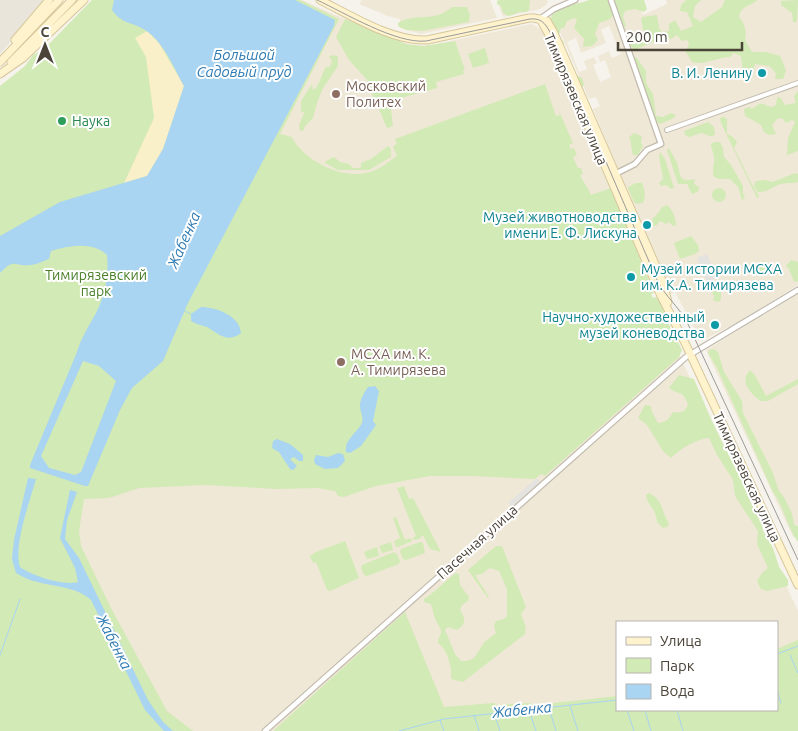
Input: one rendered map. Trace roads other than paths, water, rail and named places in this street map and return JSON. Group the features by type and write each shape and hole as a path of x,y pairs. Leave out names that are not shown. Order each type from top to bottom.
{"main road":[{"path":"0,61 30,21 49,0"},
{"path":"0,61 59,0"},
{"path":"0,74 72,0"},
{"path":"0,74 23,58 84,0"},
{"path":"320,0 385,31 418,40 427,40 529,18 540,19"},
{"name":"Тимирязевская улица","path":"540,19 612,176 661,296 798,585"}],"street":[{"path":"540,19 554,9 575,0"},
{"path":"611,0 661,144 647,150 636,164 612,176"},
{"path":"668,130 798,83"},
{"name":"Пасечная улица","path":"265,731 690,354 798,290"}],"water":[{"name":"Большой Садовый пруд","path":"114,0 295,0 335,20 334,26 188,303 163,361 132,388 120,410 88,486 85,486 30,468 30,465 85,332 102,299 107,277 107,255 87,246 65,248 51,251 49,259 40,263 32,265 12,264 0,273 0,236 60,202 147,176 163,149 184,86 169,57 154,37 143,29 124,21 112,10","holes":["83,361 99,366 116,381 81,472 75,475 49,468 41,456"]},
{"path":"201,307 220,311 232,317 240,327 241,333 227,338 191,321 191,314"},
{"path":"375,386 379,391 373,421 376,425 361,446 350,453 346,452 348,441 362,422 360,406 362,396 368,387"},
{"path":"277,439 290,444 303,455 303,461 299,461 294,457 290,459 297,466 293,470 290,469 279,452 272,448 273,441"},
{"path":"338,453 343,454 345,461 338,468 325,469 315,464 316,455 328,457"},
{"path":"28,478 36,479 20,536 18,558 20,567 32,574 48,579 65,583 78,582 75,568 60,538 70,490 77,492 67,520 65,539 79,558 148,700 163,722 173,731 164,731 145,710 91,600 71,589 25,578 16,573 12,559 14,540"}],"waterway":[{"path":"185,311 191,314"},
{"path":"0,655 20,599"},
{"name":"Жабенка","path":"778,654 798,646"},
{"path":"790,655 798,673"},
{"path":"778,693 781,703"},
{"name":"Жабенка","path":"399,731 444,719 616,700"},
{"path":"570,706 578,731"},
{"path":"549,708 556,731"},
{"path":"529,710 536,731"},
{"path":"627,711 634,731"},
{"path":"645,711 651,731"},
{"path":"677,711 683,731"},
{"path":"494,713 500,731"},
{"path":"474,715 479,731"},
{"path":"440,720 444,731"}],"tram line":[{"path":"317,0 371,27 414,41 426,41 530,19 540,20 544,24 550,32 657,280 687,322 798,560"}],"place":[{"name":"В. И. Ленину","path":"762,73"},
{"name":"Московский Политех","path":"336,94"},
{"name":"Наука","path":"62,121"},
{"name":"Музей животноводства имени Е. Ф. Лискуна","path":"647,225"},
{"name":"Музей истории МСХА им. К.А. Тимирязева","path":"631,277"},
{"name":"Научно-художественный музей коневодства","path":"715,325"},
{"name":"МСХА им. К. А. Тимирязева","path":"341,362"}],"park label":[{"name":"Тимирязевский парк","path":"96,284"}]}
